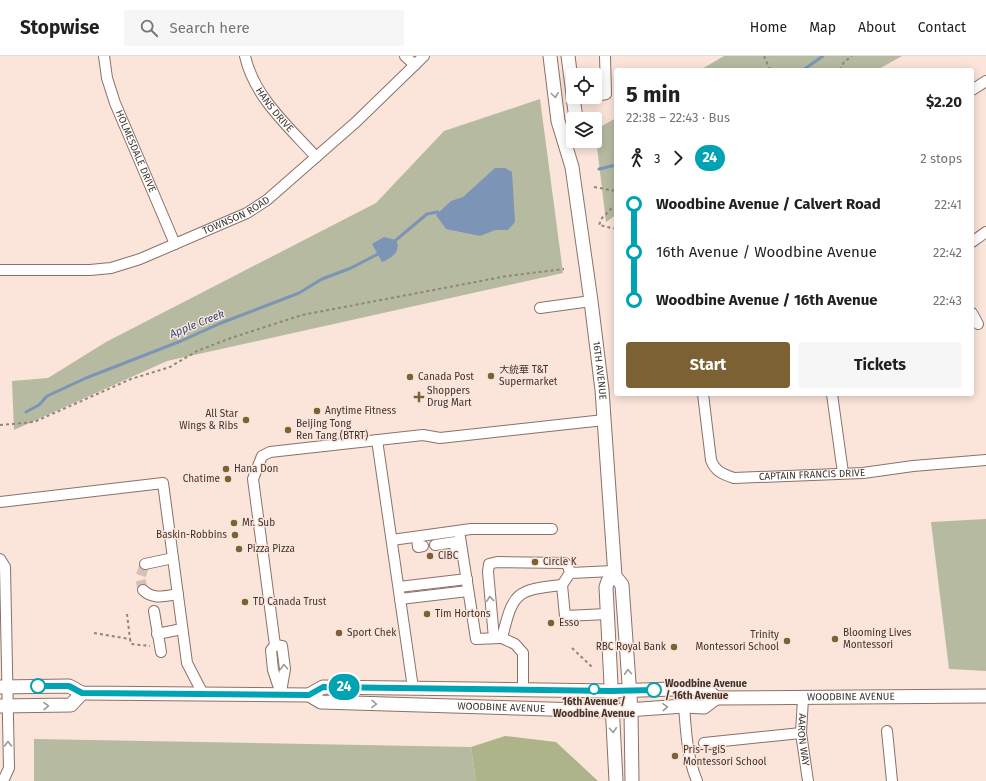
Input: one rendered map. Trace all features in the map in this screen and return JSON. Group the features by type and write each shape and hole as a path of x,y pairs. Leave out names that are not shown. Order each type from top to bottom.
{"main road":[{"name":"16TH AVENUE","path":"550,56 558,121 572,167 591,301 604,420 615,574 622,586 631,711 632,781"},
{"path":"568,56 569,68"},
{"name":"16TH AVENUE","path":"572,167 573,148"},
{"path":"615,574 606,585 616,781"},
{"name":"WOODBINE AVENUE","path":"4,687 69,686 82,693 309,695 321,702 612,711 631,711 684,706 704,707 716,698 986,696"},
{"name":"WOODBINE AVENUE","path":"309,695 323,687 611,691 705,688 716,698"},
{"path":"4,706 70,705 82,693"}],"street":[{"name":"HOLMESDALE DRIVE","path":"104,56 107,78 115,103 175,244"},
{"name":"HANS DRIVE","path":"244,56 252,77 264,98 316,157"},
{"path":"405,56 415,65"},
{"name":"TOWNSON ROAD","path":"0,270 101,270 140,259 236,218 257,207 316,157 356,122 424,56"},
{"path":"602,95 606,94 605,56"},
{"path":"974,89 986,81"},
{"path":"974,241 986,232"},
{"path":"540,308 591,301"},
{"path":"974,317 978,324"},
{"name":"CAPTAIN FRANCIS DRIVE","path":"703,396 711,460 714,468 722,474 744,478 843,473 986,460"},
{"path":"832,396 843,473"},
{"path":"281,694 286,669 282,646 275,644 253,479 262,456 270,452 423,435 440,438 604,420"},
{"path":"377,440 413,688"},
{"path":"0,502 163,483 187,663 203,694"},
{"path":"392,540 459,531 552,529"},
{"path":"459,531 463,580"},
{"path":"417,537 418,547 422,546"},
{"path":"435,545 455,542 476,639 498,638 515,644 523,653 523,690"},
{"path":"145,564 173,558"},
{"path":"0,559 4,567 4,706 9,768 1,780"},
{"path":"498,638 488,572 489,564 497,562 565,563 568,566 570,573 562,585 564,616 607,614"},
{"path":"570,573 615,574"},
{"path":"399,587 463,580"},
{"path":"498,638 517,595 534,588 562,585"},
{"path":"143,590 147,594 158,597 178,594"},
{"path":"400,599 465,591"},
{"path":"154,610 160,649"},
{"path":"157,634 182,629"},
{"name":"AARON WAY","path":"803,698 801,732 808,781"},
{"path":"684,706 692,770 696,781"},
{"path":"887,731 892,781"},
{"path":"704,742 801,732"}],"path":[{"path":"764,56 769,68"},
{"path":"841,68 844,62 852,56"},
{"path":"594,187 614,191"},
{"path":"614,206 602,218 599,225 614,229"},
{"path":"0,425 34,422 131,379 170,367 197,351 231,338 302,315 507,276 564,269"},
{"path":"127,614 131,644 160,649"},
{"path":"94,633 130,639"},
{"path":"572,648 592,667"}],"green space":[{"path":"724,56 902,56 881,68 703,68"},
{"path":"540,99 563,273 167,361 14,430 12,381 48,378 106,342 376,203 444,131"},
{"path":"614,119 614,216 606,222 597,148 602,148 602,126"},
{"path":"986,519 986,671 949,669 931,522"},
{"path":"505,736 556,742 598,781 476,781 471,747"},
{"path":"34,739 471,747 476,781 34,781"}],"water":[{"path":"495,168 505,168 512,172 515,222 508,230 495,230 480,236 446,229 436,215 451,201 463,197"},
{"path":"384,237 396,240 398,248 395,254 382,262 372,244"}],"waterway":[{"name":"Apple Creek","path":"806,68 823,56"},
{"name":"Apple Creek","path":"599,169 614,165"},
{"name":"Apple Creek","path":"396,240 427,214 438,212"},
{"name":"Apple Creek","path":"26,412 39,405 47,396 86,378 299,293 322,279 351,268 378,254"}],"tunnel":[{"path":"143,590 140,578 145,564"}],"bus line":[{"name":"24","path":"38,686 69,686 82,693 309,695 323,687 523,690 594,689 611,691 654,690"}],"place":[{"name":"大統華 T&T Supermarket","path":"491,376"},
{"name":"Canada Post","path":"410,377"},
{"name":"Shoppers Drug Mart","path":"419,397"},
{"name":"Anytime Fitness","path":"317,411"},
{"name":"All Star Wings & Ribs","path":"246,420"},
{"name":"Beijing Tong Ren Tang (BTRT)","path":"288,430"},
{"name":"Hana Don","path":"226,469"},
{"name":"Chatime","path":"228,479"},
{"name":"Mr. Sub","path":"234,523"},
{"name":"Baskin-Robbins","path":"235,535"},
{"name":"Pizza Pizza","path":"239,549"},
{"name":"CIBC","path":"430,556"},
{"name":"Circle K","path":"535,562"},
{"name":"TD Canada Trust","path":"245,602"},
{"name":"Tim Hortons","path":"427,614"},
{"name":"Esso","path":"551,623"},
{"name":"Sport Chek","path":"339,633"},
{"name":"Blooming Lives Montessori","path":"835,639"},
{"name":"Trinity Montessori School","path":"787,641"},
{"name":"RBC Royal Bank","path":"674,647"},
{"name":"16th Avenue / Woodbine Avenue","path":"594,689"},
{"name":"Woodbine Avenue / 16th Avenue","path":"654,690"},
{"name":"Pris-T-giS Montessori School","path":"675,756"}]}
